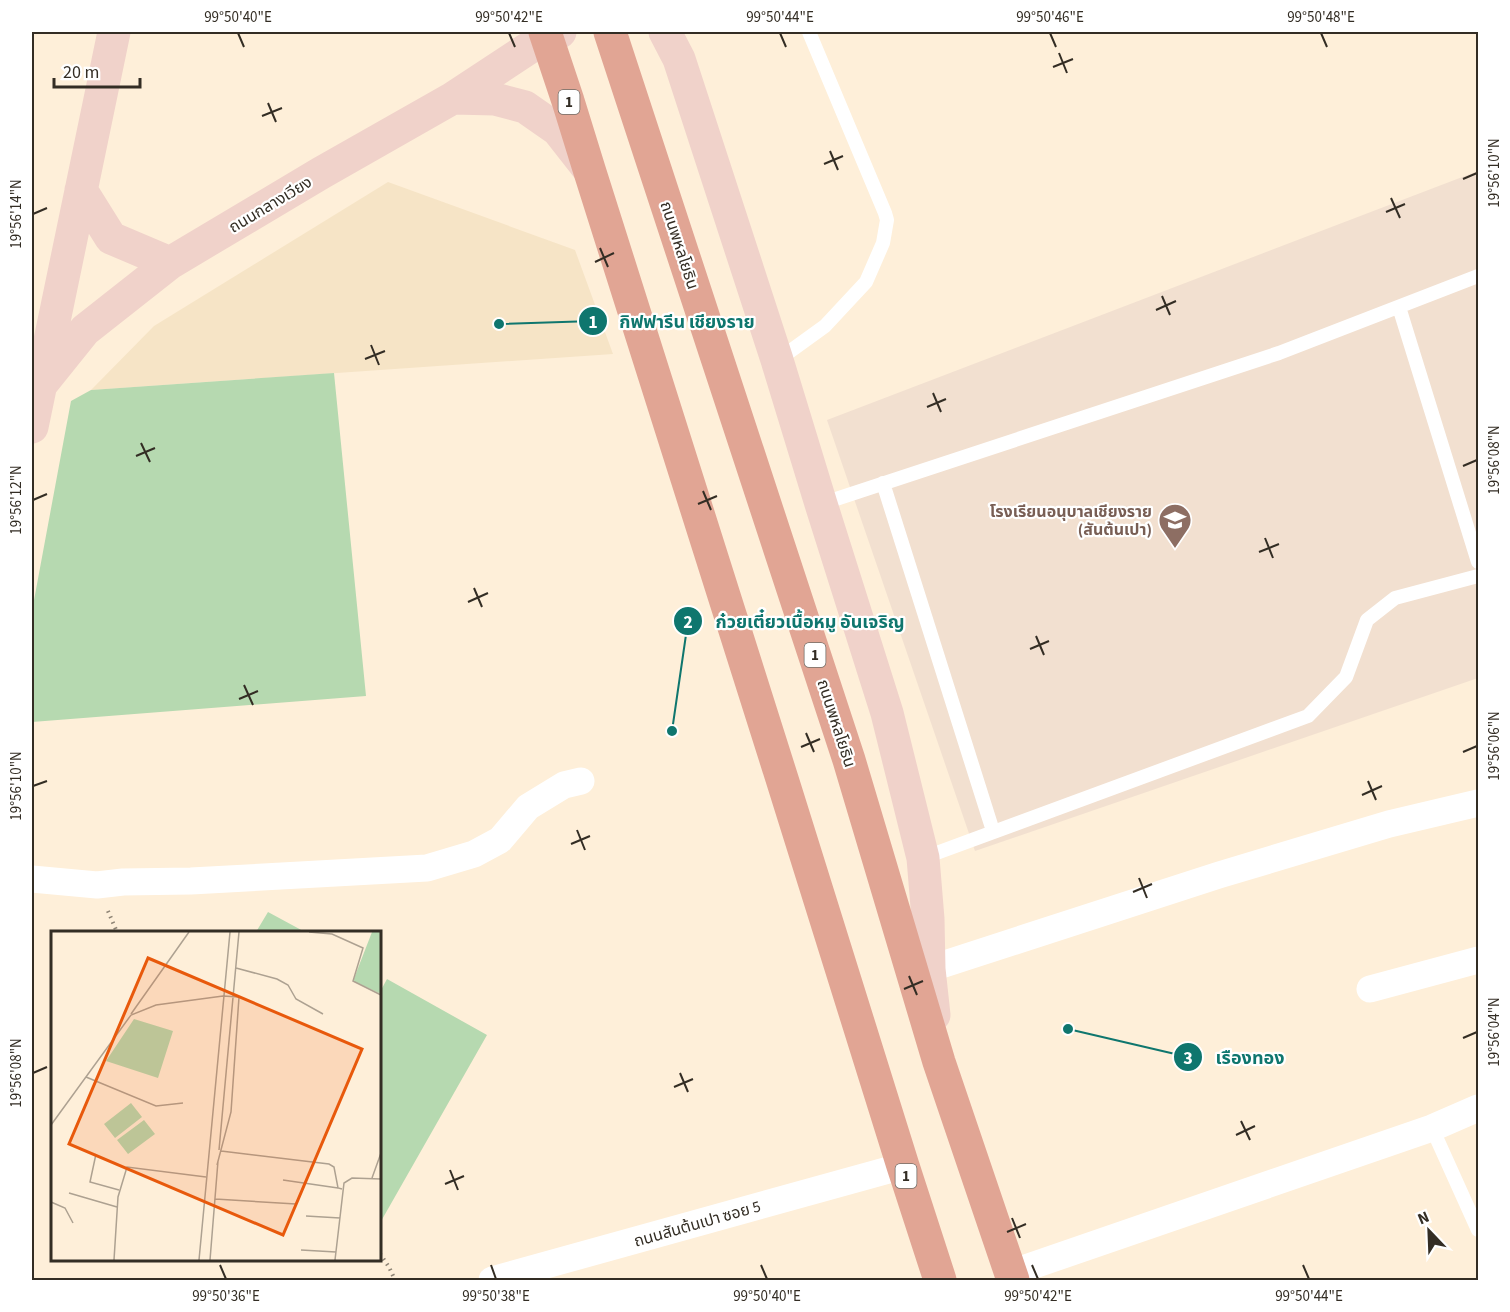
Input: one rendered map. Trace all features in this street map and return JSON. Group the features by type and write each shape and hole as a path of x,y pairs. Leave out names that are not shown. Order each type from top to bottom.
{"main road":[{"path":"40,386 114,32"},
{"path":"453,98 504,42 508,32"},
{"name":"ถนนพหลโยธิน","path":"610,32 849,760 939,1062 1012,1277"},
{"path":"665,32 679,59 777,360 887,713 923,858 929,969 939,1062"},
{"name":"ถนนกลางเวียง","path":"32,427 40,386 85,330 170,263 453,98 551,33"},
{"name":"1","path":"551,33 589,169 940,1281"},
{"path":"453,98 495,99 525,107 558,130 589,169"},
{"path":"81,190 111,238 170,263"}],"street":[{"path":"32,879 97,885 427,868 474,854 500,840 528,807 564,785 581,781"},
{"path":"929,969 1242,868 1389,824 1479,803"},
{"path":"1370,990 1479,960"},
{"path":"1012,1277 1432,1128 1479,1108"},
{"name":"ถนนสันต้นเปา ซอย 5","path":"492,1280 903,1167"}],"lane":[{"path":"777,360 825,326 866,282 883,243 887,220 809,32"},
{"path":"820,504 1279,353 1479,276"},
{"path":"1399,307 1479,562"},
{"path":"883,483 993,831"},
{"path":"923,858 1308,716 1346,678 1367,620 1395,598 1479,576"},
{"path":"1432,1128 1479,1230"}],"path":[{"path":"381,1255 395,1281"}],"shaded area":[{"name":"โรงเรียนอนุบาลเชียงราย (สันต้นเปา)","path":"1478,171 1478,678 975,851 827,420"},
{"path":"388,182 575,250 613,354 91,390 154,326"}],"green space":[{"path":"334,373 366,696 32,722 32,611 71,401 91,390"},
{"path":"268,912 303,931 257,931"},
{"path":"387,979 487,1035 381,1221 381,990"}],"place":[{"name":"กิฟฟารีน เชียงราย","path":"499,324"},
{"name":"โรงเรียนอนุบาลเชียงราย (สันต้นเปา)","path":"1175,549"},
{"name":"ก๋วยเตี๋ยวเนื้อหมู อันเจริญ","path":"672,731"},
{"name":"เรืองทอง","path":"1068,1029"}]}
